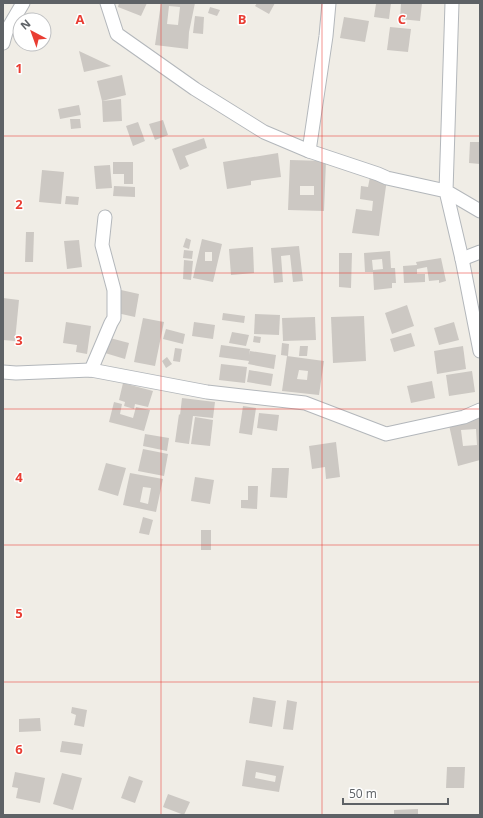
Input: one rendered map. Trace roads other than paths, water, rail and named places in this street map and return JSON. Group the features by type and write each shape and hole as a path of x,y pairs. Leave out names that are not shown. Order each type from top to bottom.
{"street":[{"path":"4,36 22,3"},
{"path":"106,3 117,34 195,89 264,132 309,151 387,178 446,191 480,211"},
{"path":"309,151 326,36 329,3"},
{"path":"452,3 446,191 462,259 480,351"},
{"path":"91,370 114,318 114,290 102,245 106,217"},
{"path":"462,259 480,252"},
{"path":"3,372 16,373 91,370 207,392 305,402 386,434 464,417 480,410"}]}
